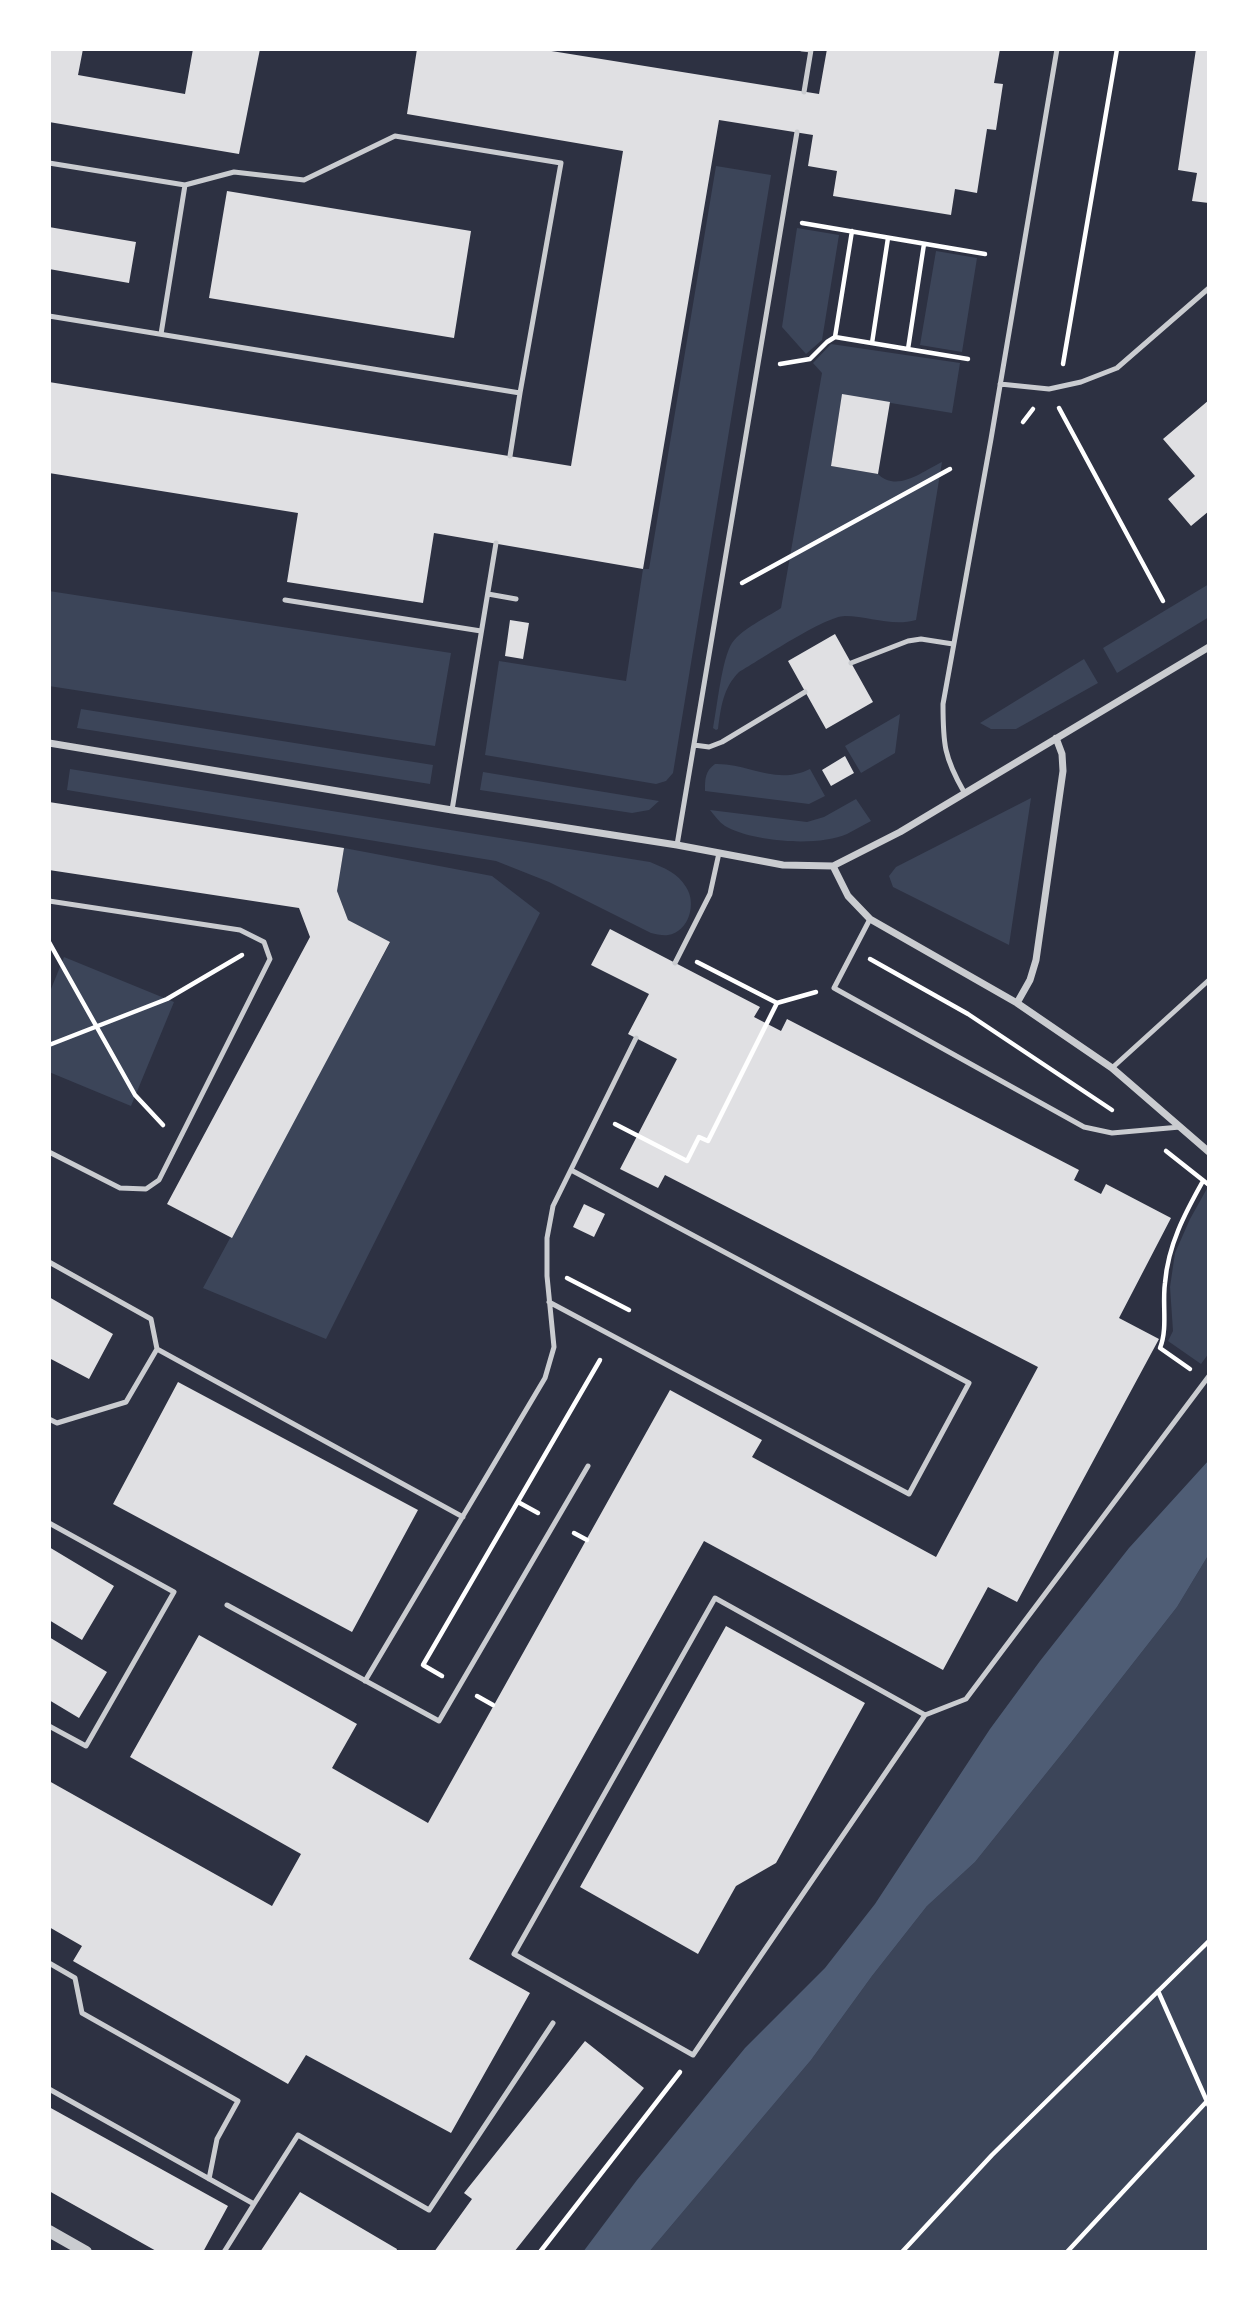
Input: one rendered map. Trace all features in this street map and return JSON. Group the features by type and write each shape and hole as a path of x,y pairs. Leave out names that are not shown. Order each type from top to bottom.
{"street":[{"path":"49,743 677,845 783,866 833,866 900,832 1209,647"},
{"path":"1017,1003 1030,980 1038,946 1063,771 1062,754 1056,738"},
{"path":"833,866 848,896 870,919 1017,1003 1112,1068 1209,1152"},
{"path":"49,2231 86,2252"}],"lane":[{"path":"802,49 811,51 804,92"},
{"path":"964,792 950,767 943,739 943,704 1057,49"},
{"path":"677,845 797,132"},
{"path":"49,163 185,185 234,172 304,180 395,136 561,163 510,456"},
{"path":"161,334 185,185"},
{"path":"1000,384 1049,389 1081,382 1117,368 1209,288"},
{"path":"49,316 520,393"},
{"path":"452,810 495,544"},
{"path":"488,594 516,598"},
{"path":"285,600 481,631"},
{"path":"851,663 908,641 921,639 953,645"},
{"path":"694,745 709,747 722,743 805,692"},
{"path":"675,963 710,894 719,853"},
{"path":"49,901 240,930 264,942 270,959 159,1180 146,1189 120,1188 49,1152"},
{"path":"870,919 834,988 1084,1127 1112,1133 1180,1127"},
{"path":"1112,1068 1209,980"},
{"path":"365,1681 545,1378 554,1348 547,1238 553,1206 636,1038"},
{"path":"549,1302 909,1494 969,1383 571,1170"},
{"path":"49,1262 151,1318 157,1349 126,1402 57,1423 49,1419"},
{"path":"157,1349 463,1517"},
{"path":"925,1715 715,1598 514,1954 693,2055 925,1715 966,1699 1208,1378"},
{"path":"227,1605 439,1721 587,1465"},
{"path":"49,1523 174,1592 86,1746 49,1726"},
{"path":"49,1963 75,1978 82,2013 239,2101 217,2139 209,2179"},
{"path":"224,2252 298,2135 429,2210 553,2023"},
{"path":"49,2089 254,2204"}],"path":[{"path":"1063,366 1117,49"},
{"path":"784,220 985,254"},
{"path":"835,337 852,231"},
{"path":"872,343 888,238"},
{"path":"908,349 924,244"},
{"path":"758,368 810,359 835,337 968,359"},
{"path":"1049,389 1163,601"},
{"path":"719,596 950,469"},
{"path":"49,942 135,1095 178,1142"},
{"path":"49,1045 167,999 264,942"},
{"path":"854,951 968,1014 1108,1107"},
{"path":"680,953 777,1003 834,988"},
{"path":"638,1136 687,1161 699,1137 708,1141 777,1003"},
{"path":"1208,1378 1160,1348 1164,1339 1163,1303 1168,1257 1175,1236 1203,1181 1209,1185"},
{"path":"558,1273 629,1310"},
{"path":"424,1665 600,1360"},
{"path":"902,2252 992,2155 1209,1941"},
{"path":"1067,2252 1208,2102 1158,1991"},
{"path":"540,2252 693,2055"}],"shaded area":[{"path":"716,166 771,175 673,773 666,781 656,784 485,755 499,661 626,681 643,569 649,569"},
{"path":"797,228 839,235 822,340 806,354 782,327"},
{"path":"936,251 977,258 962,352 920,345"},
{"path":"831,344 960,363 952,413 842,395 831,466 902,481 942,462 916,620 889,622 845,616 808,631 739,672 726,691 716,730 713,728 728,650 748,628 781,608 822,373 813,363"},
{"path":"1209,584 1209,617 1117,673 1103,648"},
{"path":"49,591 451,653 435,746 49,686"},
{"path":"1084,659 1098,683 1016,729 991,729 980,723"},
{"path":"81,709 433,765 430,784 77,728"},
{"path":"900,714 895,753 861,773 845,746"},
{"path":"715,764 774,775 798,774 810,769 825,796 809,804 705,791 706,776"},
{"path":"70,769 650,862 670,871 683,882 689,894 691,908 686,923 675,933 651,933 549,882 496,861 67,790"},
{"path":"483,772 659,801 649,810 632,813 480,790"},
{"path":"1031,798 1009,945 893,887 889,876 896,867"},
{"path":"856,799 871,821 847,834 820,840 786,841 752,836 725,826 710,810 807,822 824,817"},
{"path":"344,848 492,876 540,913 326,1339 203,1288 390,943 348,920 337,891"},
{"path":"64,957 174,1002 131,1106 49,1072 49,994"},
{"path":"1209,1185 1209,1353 1201,1364 1168,1341 1173,1331 1170,1287 1175,1253"},
{"path":"1209,1460 1209,1554 1177,1607 1069,1745 975,1862 927,1906 811,2060 649,2252 583,2252 637,2180 745,2048 825,1968 875,1904 990,1729 1040,1661 1129,1548"},
{"path":"1209,1554 1209,2252 649,2252 811,2060 927,1906 975,1862 1069,1745 1177,1607"}],"building":[{"path":"49,49 83,49 78,75 185,94 193,49 260,49 239,154 49,122"},
{"path":"417,49 539,49 819,94 827,49 1000,49 994,83 1003,84 996,130 987,129 977,193 955,189 951,215 833,196 837,171 808,166 813,135 719,120 643,569 434,533 423,603 287,582 298,513 49,473 49,382 571,466 623,151 407,114"},
{"path":"1196,49 1209,49 1209,203 1192,201 1197,173 1178,170"},
{"path":"227,191 471,231 454,338 209,298"},
{"path":"49,227 136,242 129,283 49,269"},
{"path":"842,394 890,402 878,474 831,466"},
{"path":"1209,400 1209,511 1191,526 1168,499 1195,476 1163,439"},
{"path":"510,620 529,623 523,659 505,656"},
{"path":"835,634 873,702 826,729 788,661"},
{"path":"845,756 854,773 831,786 822,770"},
{"path":"49,802 344,848 337,891 348,920 390,942 232,1238 167,1204 310,937 299,908 49,870"},
{"path":"610,929 760,1007 754,1017 781,1031 787,1019 1079,1170 1074,1180 1101,1194 1106,1184 1171,1218 1119,1318 1159,1339 1017,1602 988,1587 943,1670 704,1541 469,1959 530,1993 451,2133 306,2055 288,2084 73,1961 82,1946 49,1927 49,1781 272,1906 301,1854 130,1757 199,1635 357,1724 332,1768 428,1823 670,1390 762,1440 752,1457 936,1557 1038,1367 665,1175 658,1188 620,1169 677,1059 628,1034 649,994 591,965"},
{"path":"584,1204 605,1214 594,1237 573,1227"},
{"path":"49,1297 113,1334 89,1379 49,1358"},
{"path":"178,1382 418,1510 352,1632 113,1504"},
{"path":"49,1547 114,1586 82,1640 49,1620"},
{"path":"726,1626 865,1703 776,1863 736,1886 698,1954 580,1887"},
{"path":"49,1637 107,1672 79,1718 49,1700"},
{"path":"585,2041 644,2088 514,2252 434,2252 472,2199 464,2193"},
{"path":"49,2107 228,2206 203,2252 158,2252 49,2191"},
{"path":"300,2192 397,2249 396,2252 260,2252"}]}
